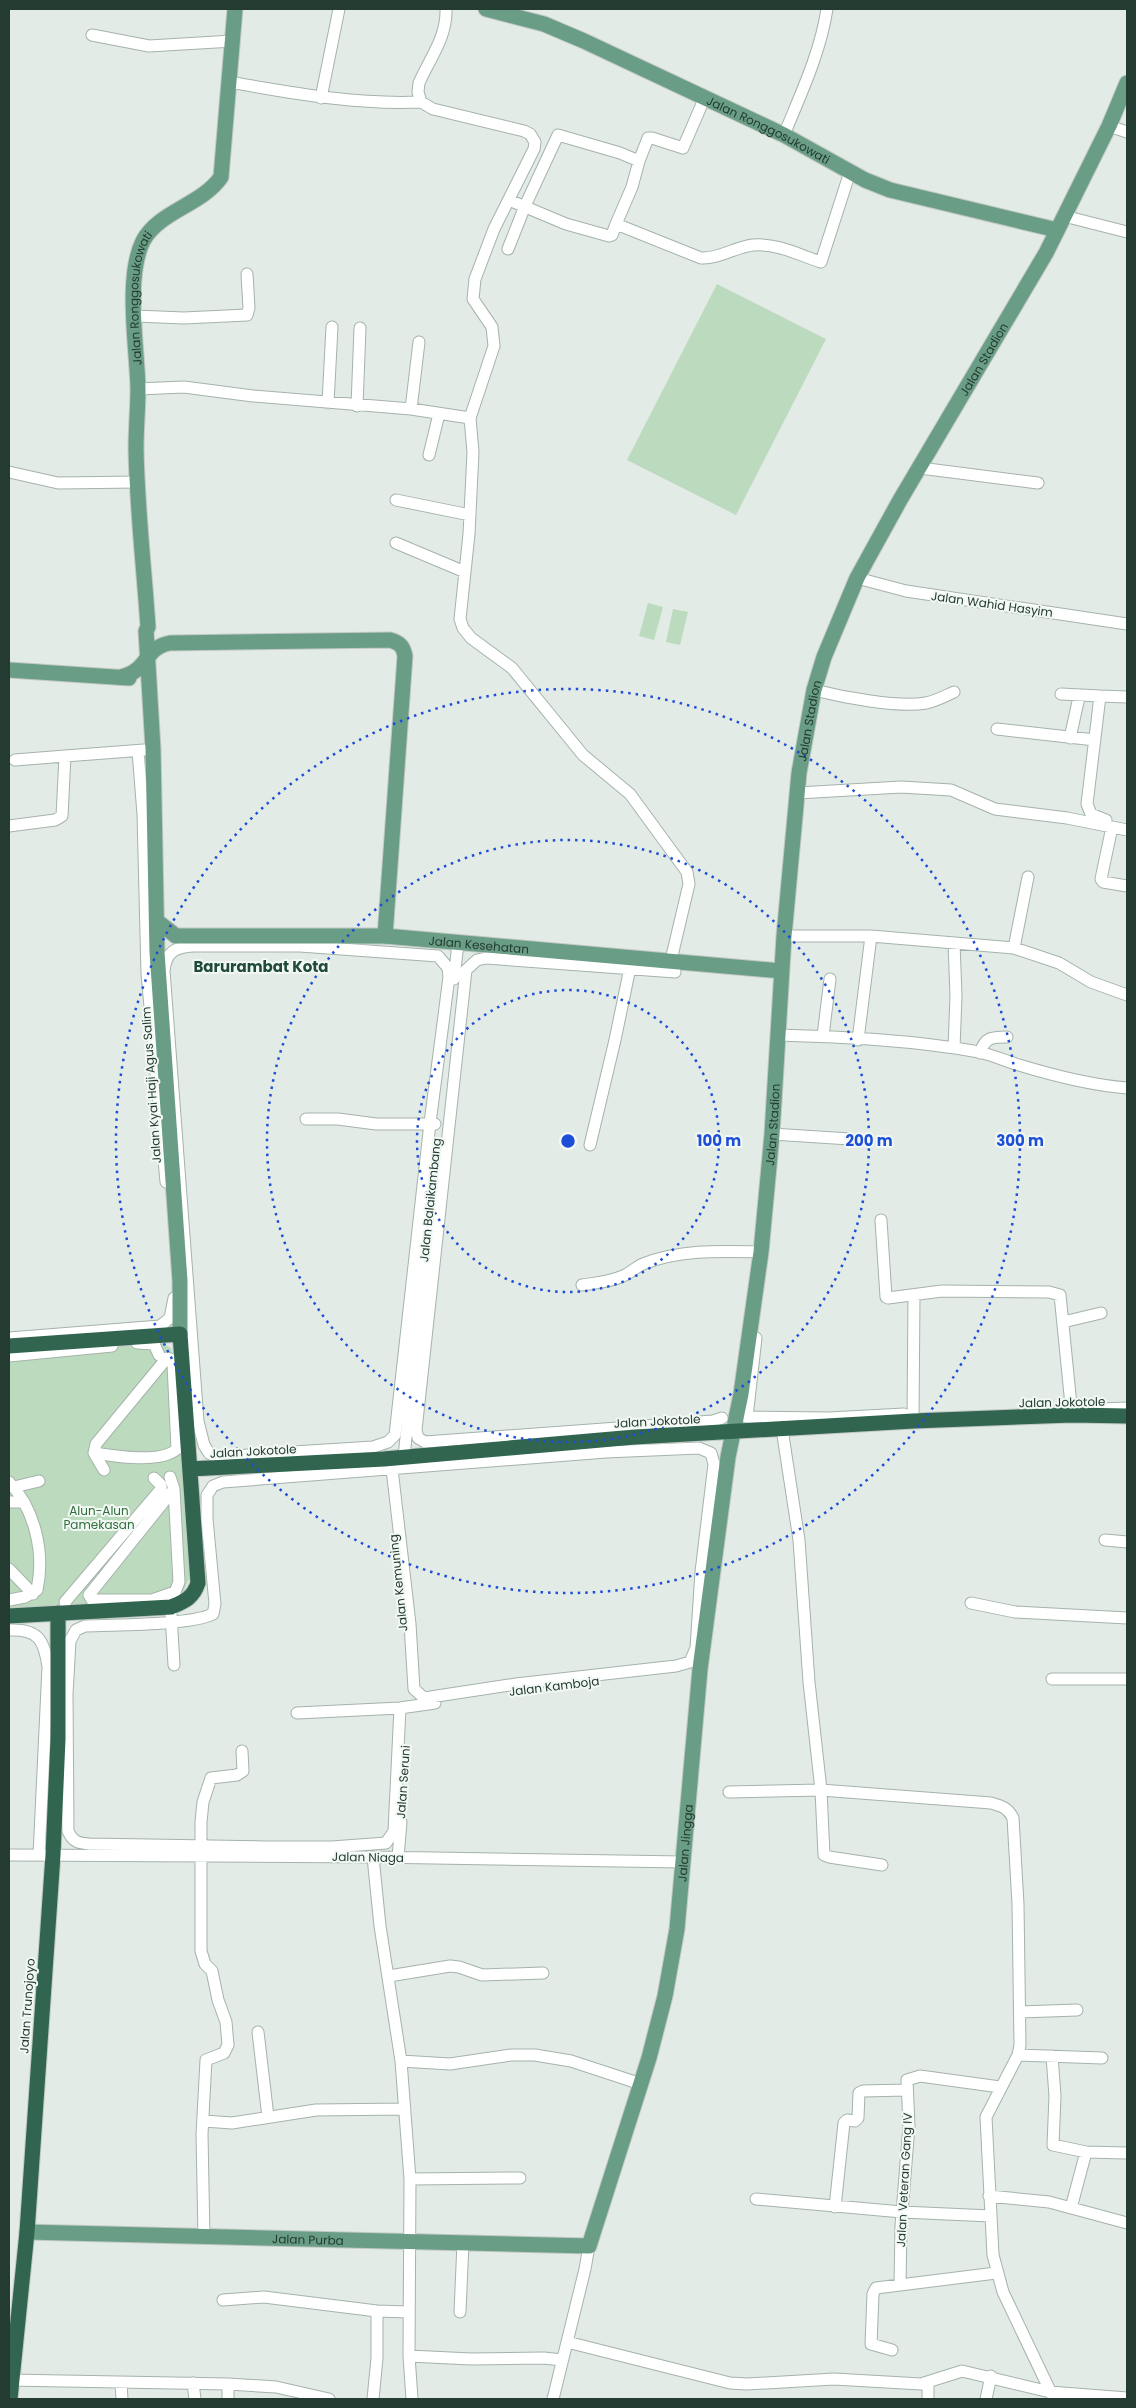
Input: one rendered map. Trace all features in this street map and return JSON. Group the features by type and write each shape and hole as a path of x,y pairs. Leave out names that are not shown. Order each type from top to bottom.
{"highway":[{"path":"9,1346 180,1334"},
{"name":"Jalan Kyai Haji Agus Salim","path":"171,1614 195,1593 198,1583 180,1334"},
{"name":"Jalan Jokotole","path":"190,1469 387,1466 404,1457 635,1437 762,1431 913,1418 1072,1412 1127,1416"},
{"path":"9,1616 61,1608 171,1614"},
{"name":"Jalan Trunojoyo","path":"10,2399 10,2380 26,2232 46,1855 58,1739 61,1608"}],"main road":[{"name":"Jalan Ronggosukowati","path":"486,9 544,24 584,40 784,135 850,172 890,190 912,197 946,202 1057,230"},
{"name":"Jalan Ronggosukowati","path":"148,657 146,631 148,626 138,482 138,389 134,279 142,243 148,233 207,193 222,177 232,41 232,12"},
{"name":"Jalan Stadion","path":"738,1432 741,1394 776,1134 777,1034 781,971 798,793 814,690 824,657 857,578 1046,253 1109,126 1127,83"},
{"path":"148,626 155,637 170,643"},
{"path":"121,677 138,671 156,647 170,643 390,640 399,642 405,656 385,936"},
{"name":"Jalan Kyai Haji Agus Salim","path":"148,657 151,698 145,750 158,922 157,952 180,1282 180,1334"},
{"path":"9,670 121,677 140,682 151,698"},
{"path":"157,952 165,943 176,936 158,922"},
{"name":"Jalan Kesehatan","path":"176,936 385,936 631,963 679,964 781,971"},
{"name":"Jalan Jingga","path":"589,2246 641,2084 665,1996 672,1960 683,1862 700,1669 728,1457 738,1432"},
{"name":"Jalan Purba","path":"26,2232 204,2238 589,2246"}],"street":[{"path":"321,98 339,9"},
{"path":"421,102 418,92 419,83 443,34 446,24 446,9"},
{"path":"784,135 810,75 820,44 827,9"},
{"path":"92,35 149,46 232,41"},
{"path":"229,82 321,98 391,103 421,102 433,109 524,131 533,137 534,149 517,203 508,249"},
{"path":"517,203 566,224 609,236 612,235 632,187 639,161 650,138 676,148 685,146 705,98"},
{"path":"1109,126 1127,132"},
{"path":"639,161 620,153 558,135 481,258 475,279 473,299 492,327 494,346 470,418 474,452 465,572 459,612 463,628 471,638 512,668 583,755 630,794 687,872 689,884 679,964"},
{"path":"616,224 701,258 709,259 754,245 785,248 821,262 850,172"},
{"path":"1064,216 1127,232"},
{"path":"135,316 184,318 247,315 249,308 247,274"},
{"path":"328,403 332,327"},
{"path":"357,406 360,328"},
{"path":"411,409 419,342"},
{"path":"138,389 184,387 357,406 411,409 470,418"},
{"path":"429,455 440,414"},
{"path":"920,468 1038,483"},
{"path":"9,472 58,483 138,482"},
{"path":"396,500 470,515"},
{"path":"396,543 465,572"},
{"name":"Jalan Wahid Hasyim","path":"857,578 906,592 1127,624"},
{"path":"814,690 858,699 918,704 935,701 954,692"},
{"path":"1061,694 1079,697 1127,697"},
{"path":"1100,696 1088,810 1096,817 1127,824"},
{"path":"1070,738 1079,697"},
{"path":"997,728 1095,740"},
{"path":"9,1338 160,1326 166,1322 172,1312 175,1294 147,974 143,814 145,750 15,760"},
{"path":"9,826 55,820 62,816 65,756"},
{"path":"798,793 901,787 951,790 995,808 1059,817 1127,830"},
{"path":"1112,827 1101,879 1103,882 1127,886"},
{"path":"1014,948 1028,876"},
{"path":"784,936 871,936 1014,948 1059,963 1091,982 1127,995"},
{"path":"858,1040 871,936"},
{"path":"954,943 956,996 954,1048"},
{"name":"Jalan Balaikambang","path":"404,1457 433,1124 458,944"},
{"path":"193,946 300,946 438,956 448,968 449,977 433,1124 395,1435 388,1442 372,1447 217,1457 209,1453 201,1438 198,1411 164,971 165,960 170,952 178,947 193,946"},
{"path":"590,1144 631,963 486,958 477,960 466,970 416,1430 418,1438 425,1442 713,1421 722,1418"},
{"path":"823,1036 830,979"},
{"path":"777,1034 823,1036 954,1048 980,1053 1046,1073 1104,1087 1127,1088"},
{"path":"980,1053 986,1040 991,1037 1007,1037"},
{"path":"306,1119 338,1119 376,1124 433,1124"},
{"path":"850,1139 776,1134 747,1417 913,1418 914,1294"},
{"path":"881,1220 886,1297 891,1299 914,1294 970,1291 1058,1293 1062,1306 1072,1412 1127,1408"},
{"path":"582,1284 604,1282 624,1276 643,1264 674,1257 721,1251 761,1252"},
{"path":"1063,1322 1101,1313"},
{"path":"9,1356 144,1343 154,1344 159,1355"},
{"path":"94,1453 126,1458 158,1456 174,1452 177,1449 173,1364 171,1359 167,1358 96,1444 94,1453 104,1470"},
{"path":"782,1429 799,1540 809,1682 821,1790 824,1855 882,1865"},
{"path":"387,1466 410,1624 414,1689 424,1698 516,1684 676,1666 690,1662 696,1648 701,1572 714,1464 711,1453 699,1448 387,1466 223,1482 213,1486 207,1495 215,1604 213,1614 206,1618 171,1614 85,1626 76,1630 70,1642 67,1694 68,1831 72,1839 77,1843 202,1851 332,1847 386,1843 394,1830 404,1707"},
{"name":"Jalan Kemuning","path":"387,1466 402,1613 404,1707"},
{"path":"170,1477 174,1489 179,1582 175,1592 152,1600 92,1600 88,1595 174,1489"},
{"path":"61,1608 161,1489 161,1485 154,1478"},
{"path":"9,1600 32,1594 37,1590 40,1576 36,1532 24,1502 11,1484 39,1481"},
{"path":"9,1502 24,1502"},
{"path":"1105,1540 1127,1542"},
{"path":"9,1569 32,1594"},
{"path":"971,1603 1015,1612 1127,1618"},
{"path":"171,1614 174,1665"},
{"path":"9,1630 24,1630 40,1639 45,1647 48,1667 46,1855"},
{"name":"Jalan Kamboja","path":"297,1713 404,1707 595,1680 700,1669"},
{"path":"1052,1679 1127,1679"},
{"name":"Jalan Seruni","path":"398,1857 404,1707"},
{"path":"204,2238 206,2060 224,2053 228,2045 226,2022 218,2000 212,1971 205,1964 201,1951 202,1802 208,1782 214,1777 240,1774 243,1771 242,1751"},
{"path":"729,1792 821,1790 1002,1806 1010,1811 1013,1818 1016,1873 1020,2012 1018,2055 986,2117 990,2216 996,2273 1003,2292 1052,2396"},
{"name":"Jalan Niaga","path":"9,1854 46,1855 202,1851 398,1857 683,1862"},
{"path":"373,1856 380,1926 401,2061 405,2109 410,2179 408,2356 412,2399"},
{"path":"389,1976 450,1966 460,1967 482,1975 543,1973"},
{"path":"1020,2012 1077,2010"},
{"path":"258,2032 268,2117"},
{"path":"401,2061 450,2064 511,2056 535,2055 571,2062 641,2084"},
{"path":"1018,2055 1102,2058"},
{"path":"1052,2056 1054,2090 1053,2145 1086,2152 1126,2153"},
{"path":"835,2207 844,2123 847,2120 855,2121 858,2118 859,2093 863,2091 906,2090 907,2080 920,2076 1000,2087"},
{"name":"Jalan Veteran Gang IV","path":"900,2284 902,2212 909,2126 906,2090"},
{"path":"204,2121 232,2123 316,2110 405,2109"},
{"path":"1071,2208 1086,2152"},
{"path":"410,2179 520,2178"},
{"path":"989,2196 1033,2199 1127,2223"},
{"path":"756,2199 902,2212 990,2216"},
{"path":"460,2312 463,2243"},
{"path":"552,2399 589,2246"},
{"path":"892,2350 872,2344 873,2294 876,2288 996,2273"},
{"path":"223,2300 264,2297 377,2311 408,2312"},
{"path":"373,2399 378,2358 377,2311"},
{"path":"567,2342 730,2382 747,2384 834,2379 928,2383 956,2371 991,2376 1052,2396 1127,2398"},
{"path":"408,2356 471,2359 544,2358 562,2360"},
{"path":"986,2399 991,2376"},
{"path":"10,2380 193,2383 228,2392 276,2387 329,2399"},
{"path":"121,2383 122,2399"},
{"path":"193,2383 194,2399"},
{"path":"928,2383 928,2399"}],"green space":[{"path":"717,284 826,339 736,515 627,460"},
{"path":"648,603 663,607 654,640 639,636"},
{"path":"673,609 688,612 680,645 666,642"},
{"name":"Alun-Alun Pamekasan","path":"155,1339 171,1348 181,1402 190,1577 183,1592 174,1597 9,1612 9,1348"}],"district":[{"name":"Barurambat Kota","path":"261,966"}]}
